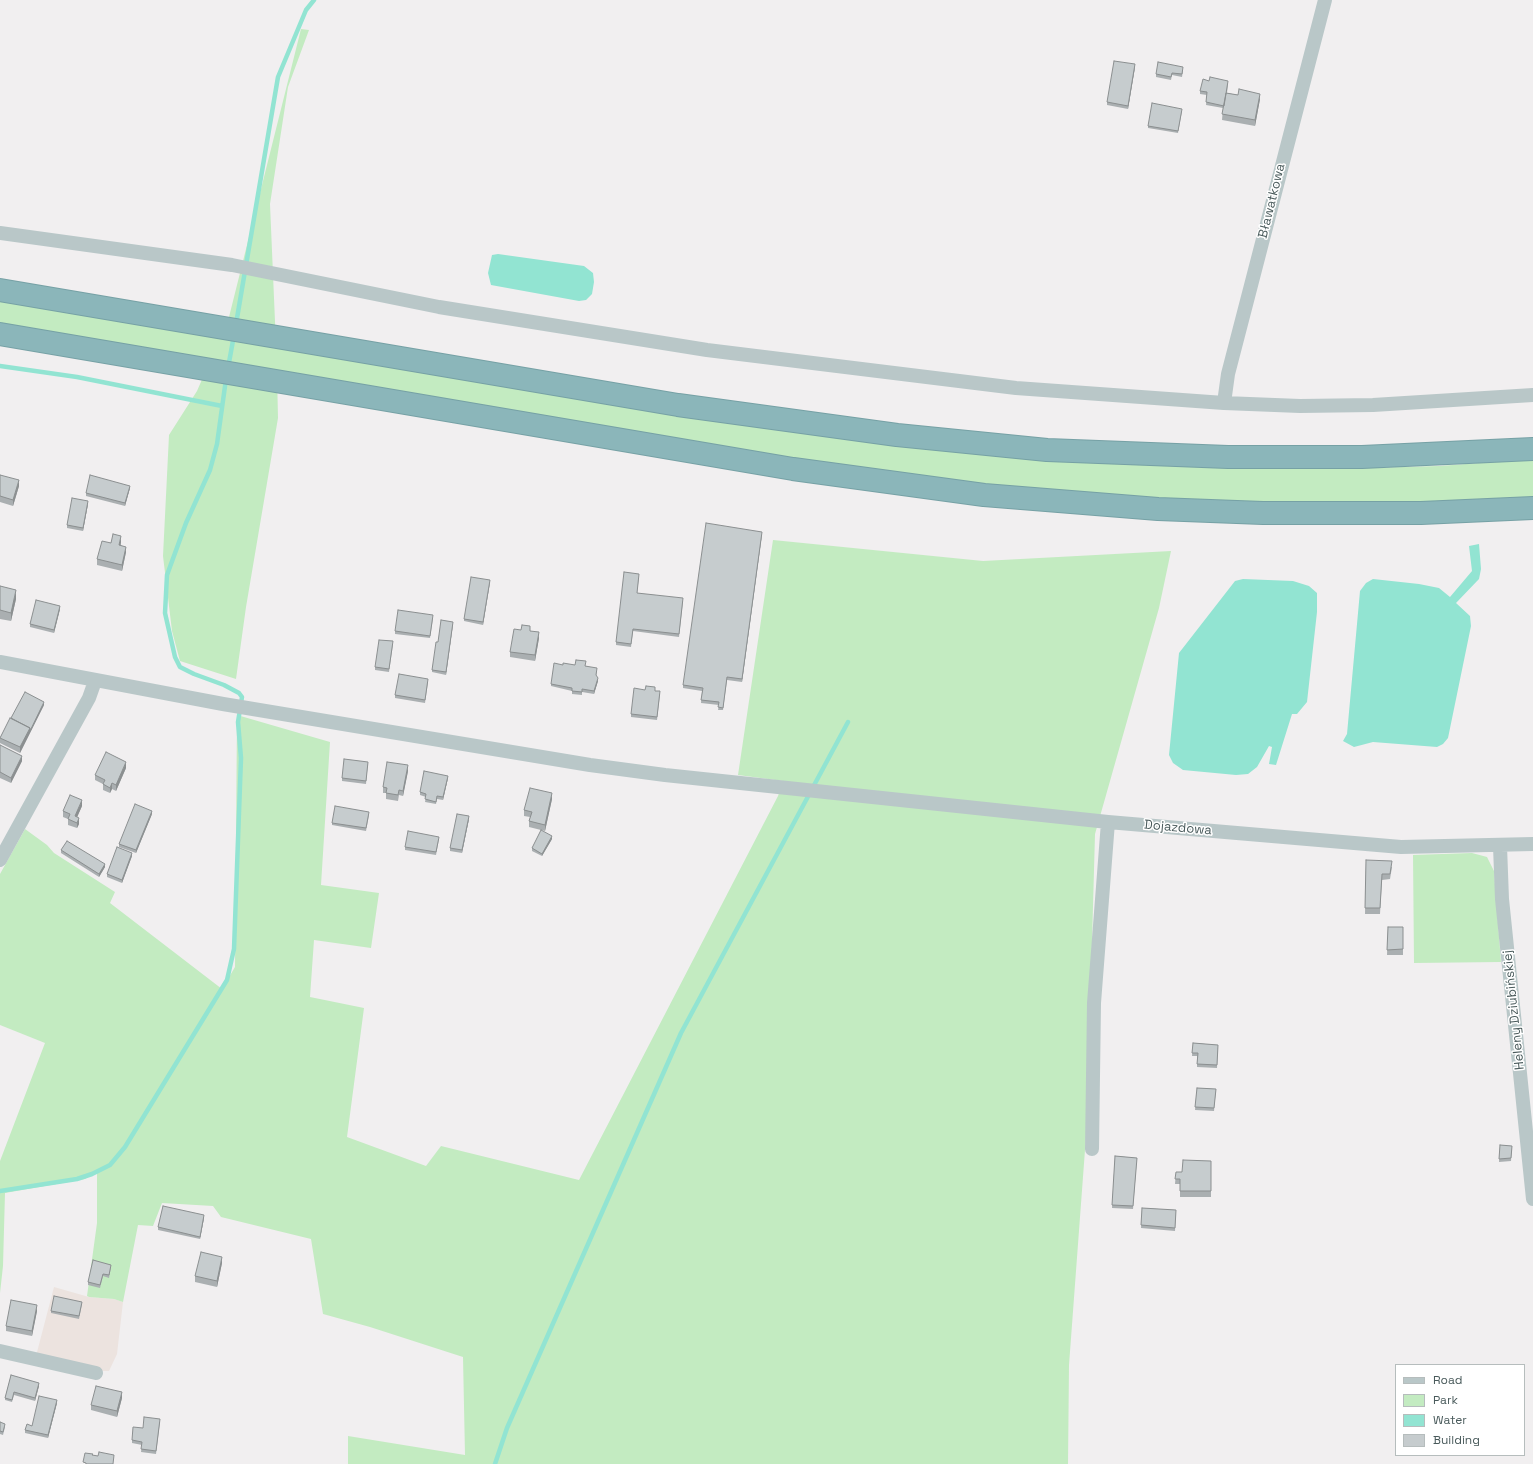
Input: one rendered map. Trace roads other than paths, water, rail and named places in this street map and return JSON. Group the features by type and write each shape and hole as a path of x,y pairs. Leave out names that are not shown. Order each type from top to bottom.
{"highway":[{"path":"0,290 750,416 987,445 1126,454 1273,458 1412,456 1533,450"},
{"path":"0,334 793,469 999,496 1158,509 1263,513 1421,513 1533,508"}],"street":[{"name":"Bławatkowa","path":"1224,403 1228,374 1325,0"},
{"path":"0,233 232,265 440,306 751,357 1016,388 1224,403 1337,406 1533,395"},
{"name":"Dojazdowa","path":"0,662 95,681 257,710 590,766 799,790 1108,822 1401,847 1500,846 1533,844"},
{"path":"0,860 90,698 95,681"},
{"path":"1092,1149 1094,1003 1108,822"},
{"name":"Heleny Dziubińskiej","path":"1500,846 1502,899 1533,1199"},
{"path":"0,1351 96,1373"}],"water":[{"path":"498,254 584,266 593,273 594,282 592,294 586,300 579,301 491,285 488,273 492,255"},
{"path":"1479,544 1481,569 1479,579 1456,603 1470,616 1471,626 1448,738 1443,744 1437,747 1373,742 1354,747 1343,741 1347,734 1360,591 1366,583 1373,579 1419,584 1439,588 1450,597 1472,571 1469,546"},
{"path":"1243,579 1293,581 1309,586 1317,593 1317,612 1307,702 1297,714 1292,714 1276,765 1269,764 1272,747 1269,746 1257,767 1248,774 1236,775 1183,770 1173,763 1169,755 1179,653 1235,581"}],"waterway":[{"path":"236,324 278,77 306,10 314,0"},
{"path":"228,368 234,335"},
{"path":"0,366 77,377 222,406"},
{"path":"0,1191 77,1179 92,1174 110,1165 125,1147 227,980 234,949 241,758 238,722 242,697 239,693 224,685 180,667 175,657 165,613 167,575 186,523 210,470 217,444 226,379"},
{"path":"495,1464 507,1428 681,1033 848,722"}]}
